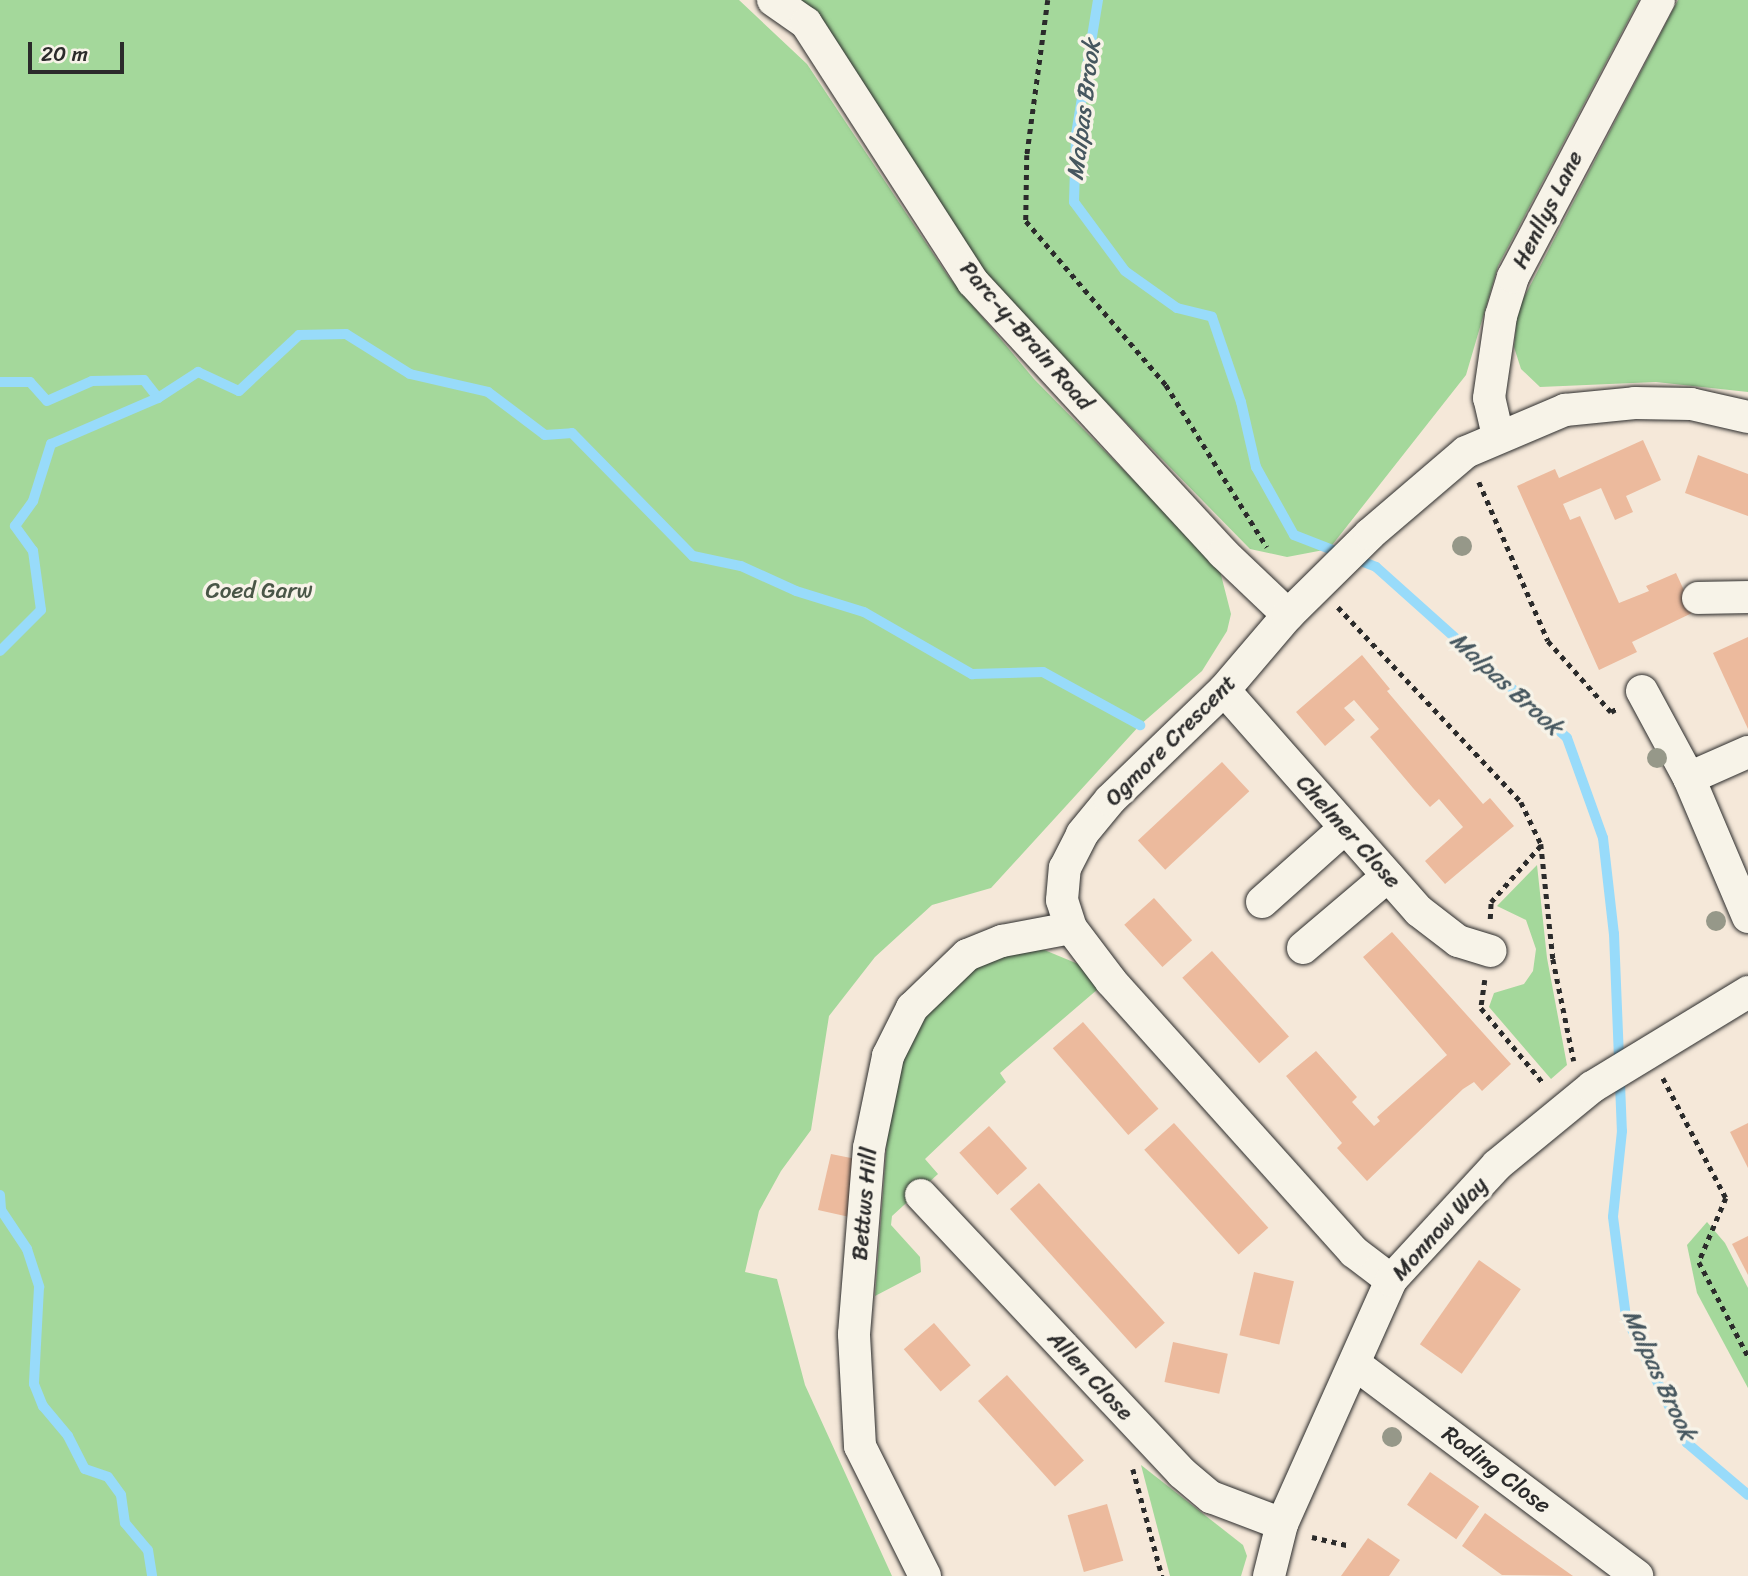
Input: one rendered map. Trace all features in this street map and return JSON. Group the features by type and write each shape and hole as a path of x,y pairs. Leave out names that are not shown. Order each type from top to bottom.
{"street":[{"name":"Parc-y-Brain Road","path":"773,0 806,23 973,282 1223,553 1288,615"},
{"name":"Henllys Lane","path":"1498,436 1489,398 1501,316 1513,277 1659,0"},
{"name":"Ogmore Crescent","path":"1391,1280 1354,1252 1111,981 1072,928 1062,900 1065,868 1082,834 1110,800 1224,690 1288,615 1370,534 1466,452 1498,436 1565,411 1635,403 1691,404 1748,417"},
{"path":"1698,598 1748,597"},
{"name":"Chelmer Close","path":"1224,690 1419,911 1458,941 1490,951"},
{"path":"1642,691 1689,778 1723,867 1748,916"},
{"path":"1689,778 1748,752"},
{"path":"1262,902 1345,828"},
{"path":"1303,948 1388,876"},
{"name":"Bettws Hill","path":"925,1576 860,1446 854,1334 869,1148 888,1056 912,1008 967,955 1002,941 1072,928"},
{"name":"Monnow Way","path":"1269,1576 1281,1527 1318,1435 1355,1364 1391,1280 1497,1165 1592,1087 1648,1049 1748,992"},
{"name":"Allen Close","path":"921,1195 1134,1423 1211,1497 1281,1527"},
{"name":"Roding Close","path":"1355,1364 1637,1576"}],"path":[{"path":"1048,0 1027,155 1026,221 1166,385 1273,557"},
{"path":"1466,452 1548,641 1611,712 1642,691"},
{"path":"1318,586 1521,802 1541,844 1553,959 1573,1059 1592,1087"},
{"path":"1541,844 1491,902 1490,951 1481,1008 1565,1109"},
{"path":"1648,1049 1726,1198 1699,1262 1748,1356"},
{"path":"1134,1423 1131,1459 1163,1576"},
{"path":"1281,1527 1349,1546"}],"green space":[{"name":"Coed Garw","path":"0,0 739,0 807,64 948,276 1034,379 1219,567 1231,614 1227,631 1202,671 1140,725 991,888 932,905 875,957 829,1016 811,1130 781,1171 759,1211 745,1272 777,1279 805,1385 892,1576 0,1576"},
{"path":"795,0 1639,0 1498,266 1466,375 1329,549 1287,557 1250,549 1109,405 1016,318"},
{"path":"1678,0 1748,0 1748,392 1656,382 1540,387 1521,369 1514,347 1518,309"},
{"path":"1537,865 1547,958 1567,1065 1551,1079 1489,1007 1494,993 1524,984 1533,971 1536,949 1526,920 1497,906"},
{"path":"1042,949 1083,966 1098,989 1000,1073 1006,1082 925,1159 938,1174 892,1216 891,1225 920,1257 921,1272 875,1296 887,1140 902,1063 929,1006 956,979 995,955"},
{"path":"1707,1222 1725,1243 1748,1288 1748,1388 1697,1293 1687,1245"},
{"path":"1141,1465 1243,1545 1247,1556 1241,1576 1170,1576"}],"building":[{"path":"1643,440 1661,480 1626,496 1633,512 1615,520 1601,488 1563,504 1570,520 1580,516 1619,603 1649,591 1646,586 1676,573 1694,612 1632,642 1637,652 1599,670 1517,486 1555,469 1559,478"},
{"path":"1698,455 1748,474 1748,516 1685,493"},
{"path":"1748,637 1748,729 1713,653"},
{"path":"1362,655 1390,689 1387,691 1483,804 1490,798 1514,826 1445,884 1425,861 1463,827 1439,799 1430,807 1413,788 1370,737 1379,729 1354,700 1344,708 1355,720 1325,746 1296,712"},
{"path":"1222,762 1249,791 1165,870 1138,840"},
{"path":"1154,898 1192,940 1162,967 1124,925"},
{"path":"1392,932 1511,1064 1482,1091 1474,1082 1463,1089 1367,1181 1337,1148 1342,1143 1286,1076 1316,1051 1357,1097 1352,1102 1374,1126 1380,1121 1377,1117 1447,1055 1363,957"},
{"path":"1212,951 1289,1036 1259,1063 1182,978"},
{"path":"1083,1022 1158,1109 1128,1135 1053,1048"},
{"path":"1174,1123 1268,1228 1239,1255 1144,1150"},
{"path":"1748,1123 1748,1168 1730,1132"},
{"path":"989,1126 1027,1168 997,1195 959,1153"},
{"path":"831,1154 856,1159 854,1218 818,1210"},
{"path":"1039,1183 1165,1323 1136,1349 1010,1209"},
{"path":"1748,1236 1748,1275 1732,1244"},
{"path":"1479,1260 1521,1289 1462,1374 1420,1344"},
{"path":"1254,1272 1294,1281 1279,1345 1239,1335"},
{"path":"934,1323 971,1365 941,1392 904,1349"},
{"path":"1173,1342 1228,1354 1219,1394 1164,1382"},
{"path":"1007,1375 1084,1460 1055,1487 978,1401"},
{"path":"1430,1472 1479,1506 1456,1539 1407,1505"},
{"path":"1107,1504 1123,1561 1084,1572 1068,1515"},
{"path":"1485,1513 1573,1576 1502,1575 1462,1546"},
{"path":"1368,1538 1400,1560 1389,1576 1341,1576"}],"waterway":[{"name":"Malpas Brook","path":"1098,0 1076,134 1074,202 1125,271 1177,308 1212,317 1241,402 1256,467 1294,535 1376,567 1567,738 1603,838 1614,934 1622,1131 1613,1217 1626,1317 1687,1443 1748,1495"},
{"path":"0,382 30,382 47,401 92,381 144,380 158,398 198,372 239,391 299,335 346,334 410,374 488,392 545,435 572,433 693,556 741,566 796,591 864,612 972,674 1043,672 1140,725"},
{"path":"0,651 41,610 33,551 15,526 33,501 51,444 158,398"},
{"path":"0,1195 1,1210 27,1249 39,1287 34,1384 43,1406 68,1436 85,1469 108,1477 121,1495 125,1523 148,1550 152,1576"}]}
